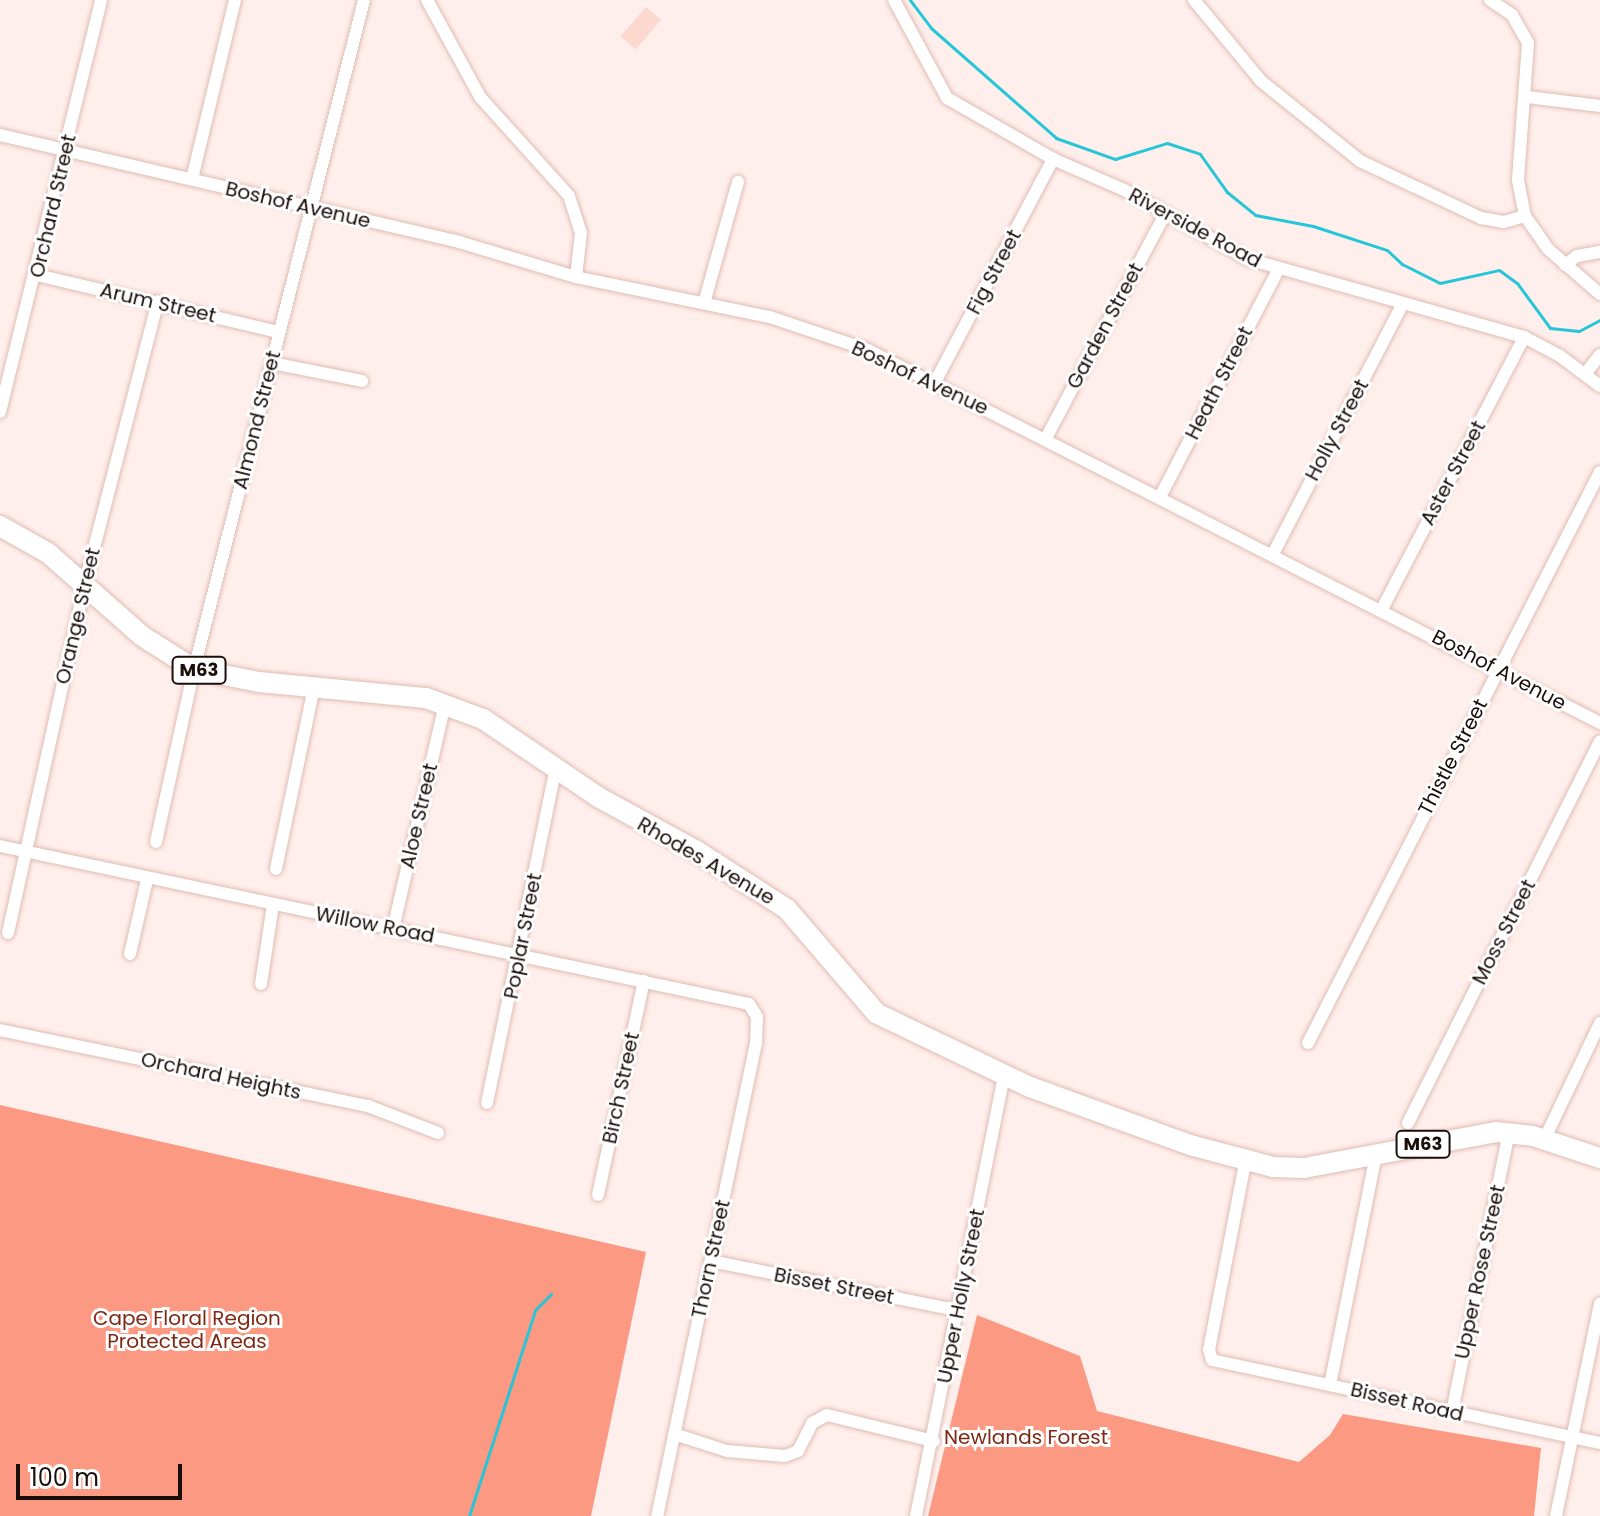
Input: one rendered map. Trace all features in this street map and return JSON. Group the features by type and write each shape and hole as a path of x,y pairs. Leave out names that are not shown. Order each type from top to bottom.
{"main road":[{"name":"Rhodes Avenue","path":"0,526 48,553 142,636 194,669 445,703 483,719 787,909 876,1013 1004,1076 1245,1163 1304,1168 1509,1132 1600,1158"}],"street":[{"name":"Orchard Street","path":"0,412 37,275 101,0"},
{"path":"192,179 235,0"},
{"name":"Almond Street","path":"156,842 194,669 308,208 364,0"},
{"path":"427,0 480,97 574,204 581,233 576,277"},
{"name":"Riverside Road","path":"894,0 947,98 1053,159 1278,270 1524,337 1600,386"},
{"path":"1194,0 1261,81 1360,161 1481,218 1504,222 1525,216"},
{"path":"1490,0 1512,15 1528,43 1527,97 1518,180 1525,216 1565,265 1600,294"},
{"path":"1527,97 1600,106"},
{"name":"Boshof Avenue","path":"0,135 459,242 576,277 770,317 868,350 1161,495 1600,723"},
{"name":"Fig Street","path":"934,384 1053,159"},
{"path":"704,303 738,182"},
{"name":"Garden Street","path":"1046,438 1165,214"},
{"path":"1565,265 1577,256 1600,252"},
{"name":"Heath Street","path":"1161,495 1278,270"},
{"name":"Arum Street","path":"37,275 158,301 279,332"},
{"name":"Orange Street","path":"8,933 85,583 158,301"},
{"name":"Holly Street","path":"1273,554 1402,305"},
{"name":"Aster Street","path":"1382,609 1524,337"},
{"path":"1585,374 1600,355"},
{"path":"272,363 362,381"},
{"name":"Thistle Street","path":"1308,1043 1600,472"},
{"path":"276,869 314,687"},
{"name":"Aloe Street","path":"393,929 445,703"},
{"name":"Moss Street","path":"1408,1123 1600,742"},
{"name":"Poplar Street","path":"487,1103 520,956 556,767"},
{"name":"Willow Road","path":"0,846 147,880 749,1004"},
{"path":"130,954 147,880"},
{"path":"261,984 273,905"},
{"name":"Birch Street","path":"598,1195 644,981"},
{"name":"Thorn Street","path":"657,1516 756,1043 757,1017 749,1004"},
{"path":"1544,1140 1600,1023"},
{"name":"Orchard Heights","path":"0,1030 368,1106 438,1133"},
{"name":"Upper Holly Street","path":"916,1516 934,1441 1004,1076"},
{"name":"Upper Rose Street","path":"1452,1412 1509,1132"},
{"path":"1330,1385 1376,1154"},
{"name":"Bisset Road","path":"1245,1163 1209,1350 1214,1361 1600,1443"},
{"name":"Bisset Street","path":"711,1261 957,1310"},
{"path":"1556,1516 1600,1304"},
{"path":"674,1434 727,1451 785,1456 798,1451 812,1423 836,1416 934,1441"}],"shaded area":[{"path":"646,7 661,20 636,50 620,36"}],"green space":[{"name":"Cape Floral Region Protected Areas","path":"0,1105 646,1252 591,1516 0,1516"},
{"name":"Newlands Forest","path":"977,1315 1080,1356 1097,1411 1299,1462 1330,1435 1343,1414 1541,1448 1534,1516 928,1516"}],"waterway":[{"path":"910,0 931,28 1056,138 1115,159 1167,143 1200,154 1227,192 1255,215 1313,226 1387,250 1402,264 1440,283 1499,270 1517,283 1550,328 1579,331 1600,320"},
{"path":"469,1516 535,1310 551,1294"}]}
